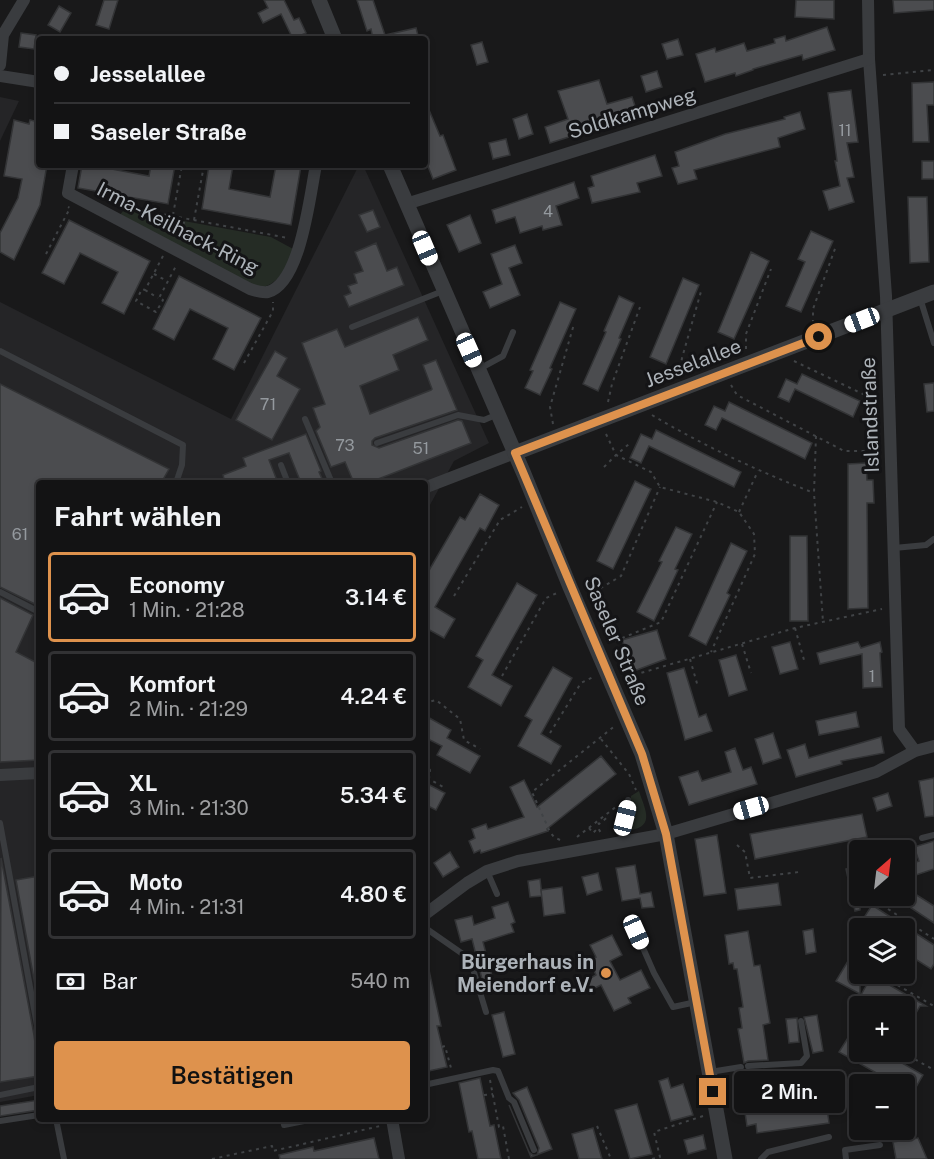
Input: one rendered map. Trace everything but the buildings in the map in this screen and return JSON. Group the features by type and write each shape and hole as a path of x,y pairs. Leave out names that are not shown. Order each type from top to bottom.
{"street":[{"path":"0,65 3,35 24,0"},
{"path":"319,0 334,36"},
{"name":"Islandstraße","path":"868,0 869,59 886,310 899,729 915,751"},
{"name":"Soldkampweg","path":"406,204 869,59"},
{"path":"0,76 36,82"},
{"name":"Irma-Keilhack-Ring","path":"73,168 68,194 250,289 264,292 272,291 283,282 298,252 315,168"},
{"name":"Saseler Straße","path":"391,168 642,754 666,834 725,1159"},
{"name":"Jesselallee","path":"515,453 927,295"},
{"path":"428,486 515,453"},
{"path":"428,912 487,871 518,861 666,834 876,772 915,751 934,746"},
{"path":"0,775 36,773"},
{"path":"392,1122 399,1159"}],"lane":[{"path":"352,327 444,291"},
{"path":"927,295 934,344"},
{"path":"478,370 503,356 513,332"},
{"path":"0,351 183,445 182,465 177,480"},
{"path":"377,443 458,415 484,420 498,414"},
{"path":"305,419 331,480"},
{"path":"281,465 287,480"},
{"path":"893,548 926,545 934,539"},
{"path":"0,592 36,610"},
{"path":"622,842 621,831 627,799"},
{"path":"0,823 36,1020"},
{"path":"922,838 934,835"},
{"path":"487,871 497,894"},
{"path":"428,930 470,958 486,1012"},
{"path":"636,932 654,973 673,1007 696,1001"},
{"path":"710,1072 745,1066 801,1063 807,1056 801,1021"},
{"path":"428,1084 498,1071 534,1150"},
{"path":"0,1095 36,1088"},
{"path":"0,1121 36,1115"},
{"path":"57,1122 64,1159"},
{"path":"284,1122 284,1125 299,1122"},
{"path":"761,1159 768,1152 829,1137"},
{"path":"846,1159 845,1150 880,1145"}],"path":[{"path":"871,76 934,70"},
{"path":"173,217 181,168"},
{"path":"194,220 203,168"},
{"path":"46,254 70,208 63,204"},
{"path":"113,205 302,240"},
{"path":"159,298 168,281 184,219"},
{"path":"813,324 813,309 836,246"},
{"path":"145,290 163,300 156,312 136,301 142,289 145,290 154,274 176,250"},
{"path":"746,349 746,334 771,269"},
{"path":"154,274 168,281"},
{"path":"679,375 702,288"},
{"path":"244,363 273,311 272,291"},
{"path":"608,402 612,384 640,307"},
{"path":"553,424 550,407 574,324"},
{"path":"794,361 875,398"},
{"path":"731,385 737,395 844,451 890,451"},
{"path":"652,415 758,471 814,493"},
{"path":"605,433 615,454 651,472 660,488 717,502 739,512 754,534 755,554 711,652"},
{"path":"816,436 814,493 823,623"},
{"path":"604,467 615,454 629,444"},
{"path":"739,512 758,471"},
{"path":"594,592 621,576 660,488"},
{"path":"615,641 661,622 717,502"},
{"path":"454,596 500,520 523,506"},
{"path":"502,676 546,598 560,592"},
{"name":"Saseler Straße","path":"627,676 795,628 895,606"},
{"path":"795,628 804,660"},
{"path":"742,644 751,673"},
{"path":"690,659 698,687"},
{"path":"550,733 581,683 597,675"},
{"path":"428,702 436,700 460,719 464,741 480,749"},
{"path":"563,841 554,837 550,832 532,792 616,725"},
{"path":"600,738 629,774 636,790"},
{"path":"428,768 430,770 429,779 446,788"},
{"path":"574,839 641,786"},
{"path":"597,822 599,824 609,816"},
{"path":"737,845 745,852 750,878 799,872"},
{"path":"888,909 934,939"},
{"path":"896,984 934,1006"},
{"path":"442,1047 445,1046 451,1068"},
{"path":"915,1059 934,1070"},
{"path":"489,1072 499,1126"},
{"path":"484,1095 493,1094"},
{"path":"652,1159 660,1157 654,1132 717,1111"},
{"path":"212,1159 272,1146 273,1150 388,1122"},
{"path":"494,1127 503,1126 509,1159"},
{"path":"597,1126 611,1159"}],"shaded area":[{"path":"0,97 19,101 0,141"},
{"path":"357,168 364,168 489,443 454,461 428,509 428,480 36,480 36,662 16,652 0,599 0,302 231,419"},
{"path":"124,210 271,237 295,250 277,279 260,288 118,217"},
{"path":"36,760 36,1096 0,1102 0,762"},
{"path":"639,791 646,812 645,823 635,829 625,831 631,796"}],"place":[{"name":"Bürgerhaus in Meiendorf e.V.","path":"606,973"}],"route":[{"path":"713,1092 666,834 642,754 515,453 819,337"}]}
